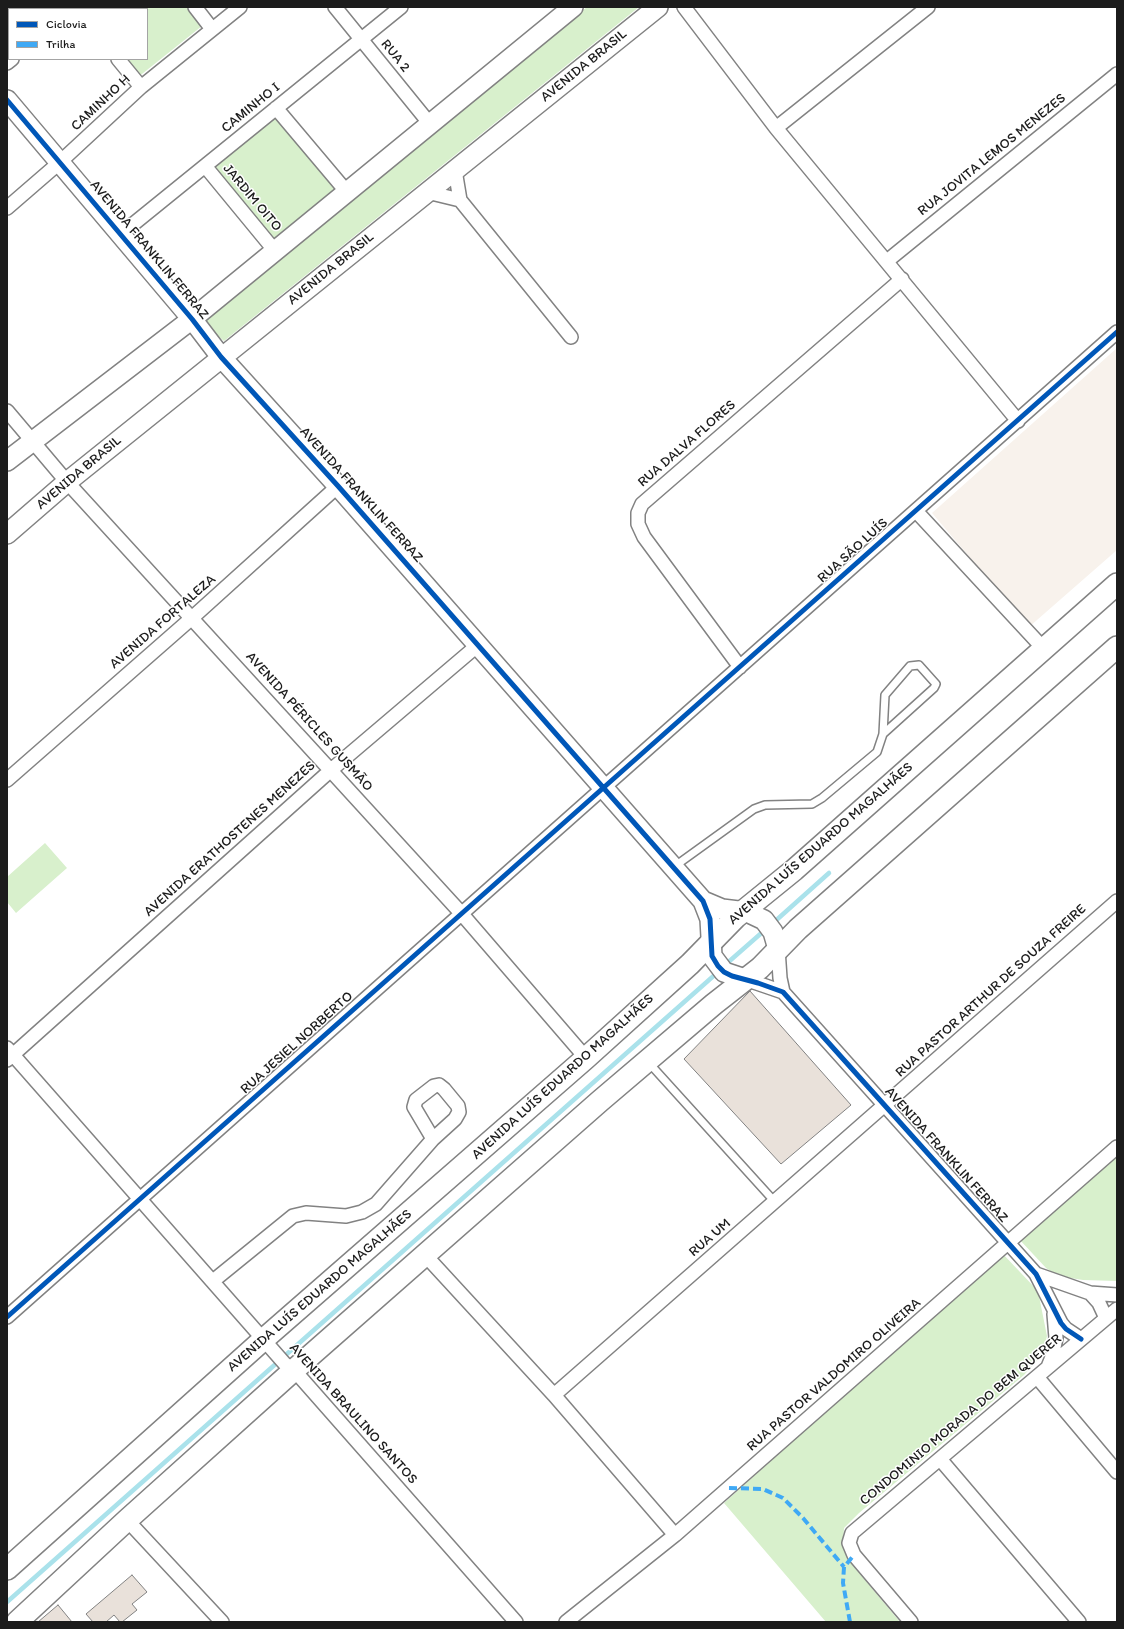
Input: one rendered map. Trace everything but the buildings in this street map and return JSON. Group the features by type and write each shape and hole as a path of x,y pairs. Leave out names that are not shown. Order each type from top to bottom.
{"main road":[{"path":"7,461 192,319 346,191 573,7"},
{"name":"AVENIDA BRASIL","path":"7,534 67,482 221,357 658,7"},
{"name":"AVENIDA FRANKLIN FERRAZ","path":"7,100 192,319 221,357 338,486 703,901"},
{"name":"AVENIDA LUÍS EDUARDO MAGALHÃES","path":"7,1569 267,1344 684,969 712,949 794,870 1117,584"},
{"path":"17,1622 290,1367 426,1256 648,1061 738,978 760,968 778,944 1117,647"},
{"path":"703,901 722,910 748,913 768,924 778,944"},
{"path":"703,901 710,920 712,949 721,969 738,978"}],"street":[{"path":"195,7 212,29"},
{"name":"CAMINHO H","path":"7,208 59,163 141,87 240,7"},
{"name":"RUA 2","path":"335,7 430,124"},
{"name":"CAMINHO I","path":"121,234 402,7"},
{"path":"684,7 776,128 1018,420"},
{"path":"776,128 928,7"},
{"path":"119,60 141,87"},
{"name":"RUA JOVITA LEMOS MENEZES","path":"887,261 1117,74"},
{"path":"276,108 346,191"},
{"name":"JARDIM OITO","path":"205,166 275,251"},
{"path":"455,170 460,200 571,337"},
{"path":"426,192 460,200"},
{"name":"RUA DALVA FLORES","path":"740,667 644,536 638,524 638,513 642,504 902,279"},
{"name":"RUA SÃO LUÍS","path":"603,786 740,667 1117,332"},
{"name":"AVENIDA PÉRICLES GUSMÃO","path":"7,411 67,482 193,617 461,913 586,1058"},
{"name":"AVENIDA FORTALEZA","path":"7,780 193,617 338,486"},
{"path":"916,511 1043,648"},
{"name":"AVENIDA ERATHOSTENES MENEZES","path":"9,1055 331,770 478,645"},
{"name":"RUA JESIEL NORBERTO","path":"7,1317 603,786"},
{"name":"RUA PASTOR ARTHUR DE SOUZA FREIRE","path":"886,1105 1117,901"},
{"path":"738,978 783,992 780,978 778,944"},
{"name":"AVENIDA FRANKLIN FERRAZ","path":"783,992 886,1105 1036,1274 1054,1310 1066,1329 1081,1339"},
{"name":"AVENIDA BRAULINO SANTOS","path":"9,1055 213,1281 267,1344 290,1367 516,1622"},
{"name":"RUA UM","path":"554,1395 886,1105"},
{"path":"213,1281 293,1216 306,1213 346,1216 362,1212 376,1204 432,1139"},
{"name":"RUA PASTOR VALDOMIRO OLIVEIRA","path":"566,1622 675,1535 1117,1146"},
{"path":"426,1256 554,1395 675,1535"},
{"name":"AVENIDA FRANKLIN FERRAZ","path":"1036,1274 1090,1293 1117,1295"},
{"path":"1090,1293 1099,1303 1106,1318"},
{"name":"CONDOMINIO MORADA DO BEM QUERER","path":"911,1622 854,1555 849,1543 852,1533 1117,1309"},
{"path":"1048,1367 1056,1338 1054,1310"},
{"path":"1036,1377 1117,1472"},
{"path":"940,1459 1079,1622"},
{"path":"127,1520 222,1622"}],"lane":[{"path":"673,867 754,809 765,805 812,804 822,798 877,752 883,734 884,695 910,666 919,665 936,684 934,688 883,734"},
{"path":"648,1061 775,1202"}],"shaded area":[{"path":"1117,348 1117,550 1029,627 932,513"}],"green space":[{"path":"187,7 202,26 137,78 123,60 148,60 148,8 82,8"},
{"path":"587,7 639,7 224,341 202,322"},
{"path":"274,114 336,188 273,240 211,167"},
{"path":"45,843 67,868 16,913 7,902 7,877"},
{"path":"1117,1151 1117,1281 1083,1280 1058,1276 1046,1268 1019,1239"},
{"path":"1002,1253 1038,1291 1047,1336 1043,1354 1024,1375 859,1513 844,1528 843,1546 850,1562 900,1622 826,1622 724,1503"}],"waterway":[{"path":"772,924 829,873"},
{"path":"725,965 766,929"},
{"path":"7,1602 718,972"}],"marked path":[{"path":"729,1488 763,1489 783,1498 803,1518 844,1567"},
{"path":"850,1622 843,1583 844,1567 854,1555"}],"cycle path":[{"path":"7,100 192,319 221,357 338,486 703,901 710,919 712,956 718,966 724,972 732,976 783,992 1036,1274 1061,1323 1066,1329 1081,1339"},
{"path":"7,1317 1117,332"}]}
